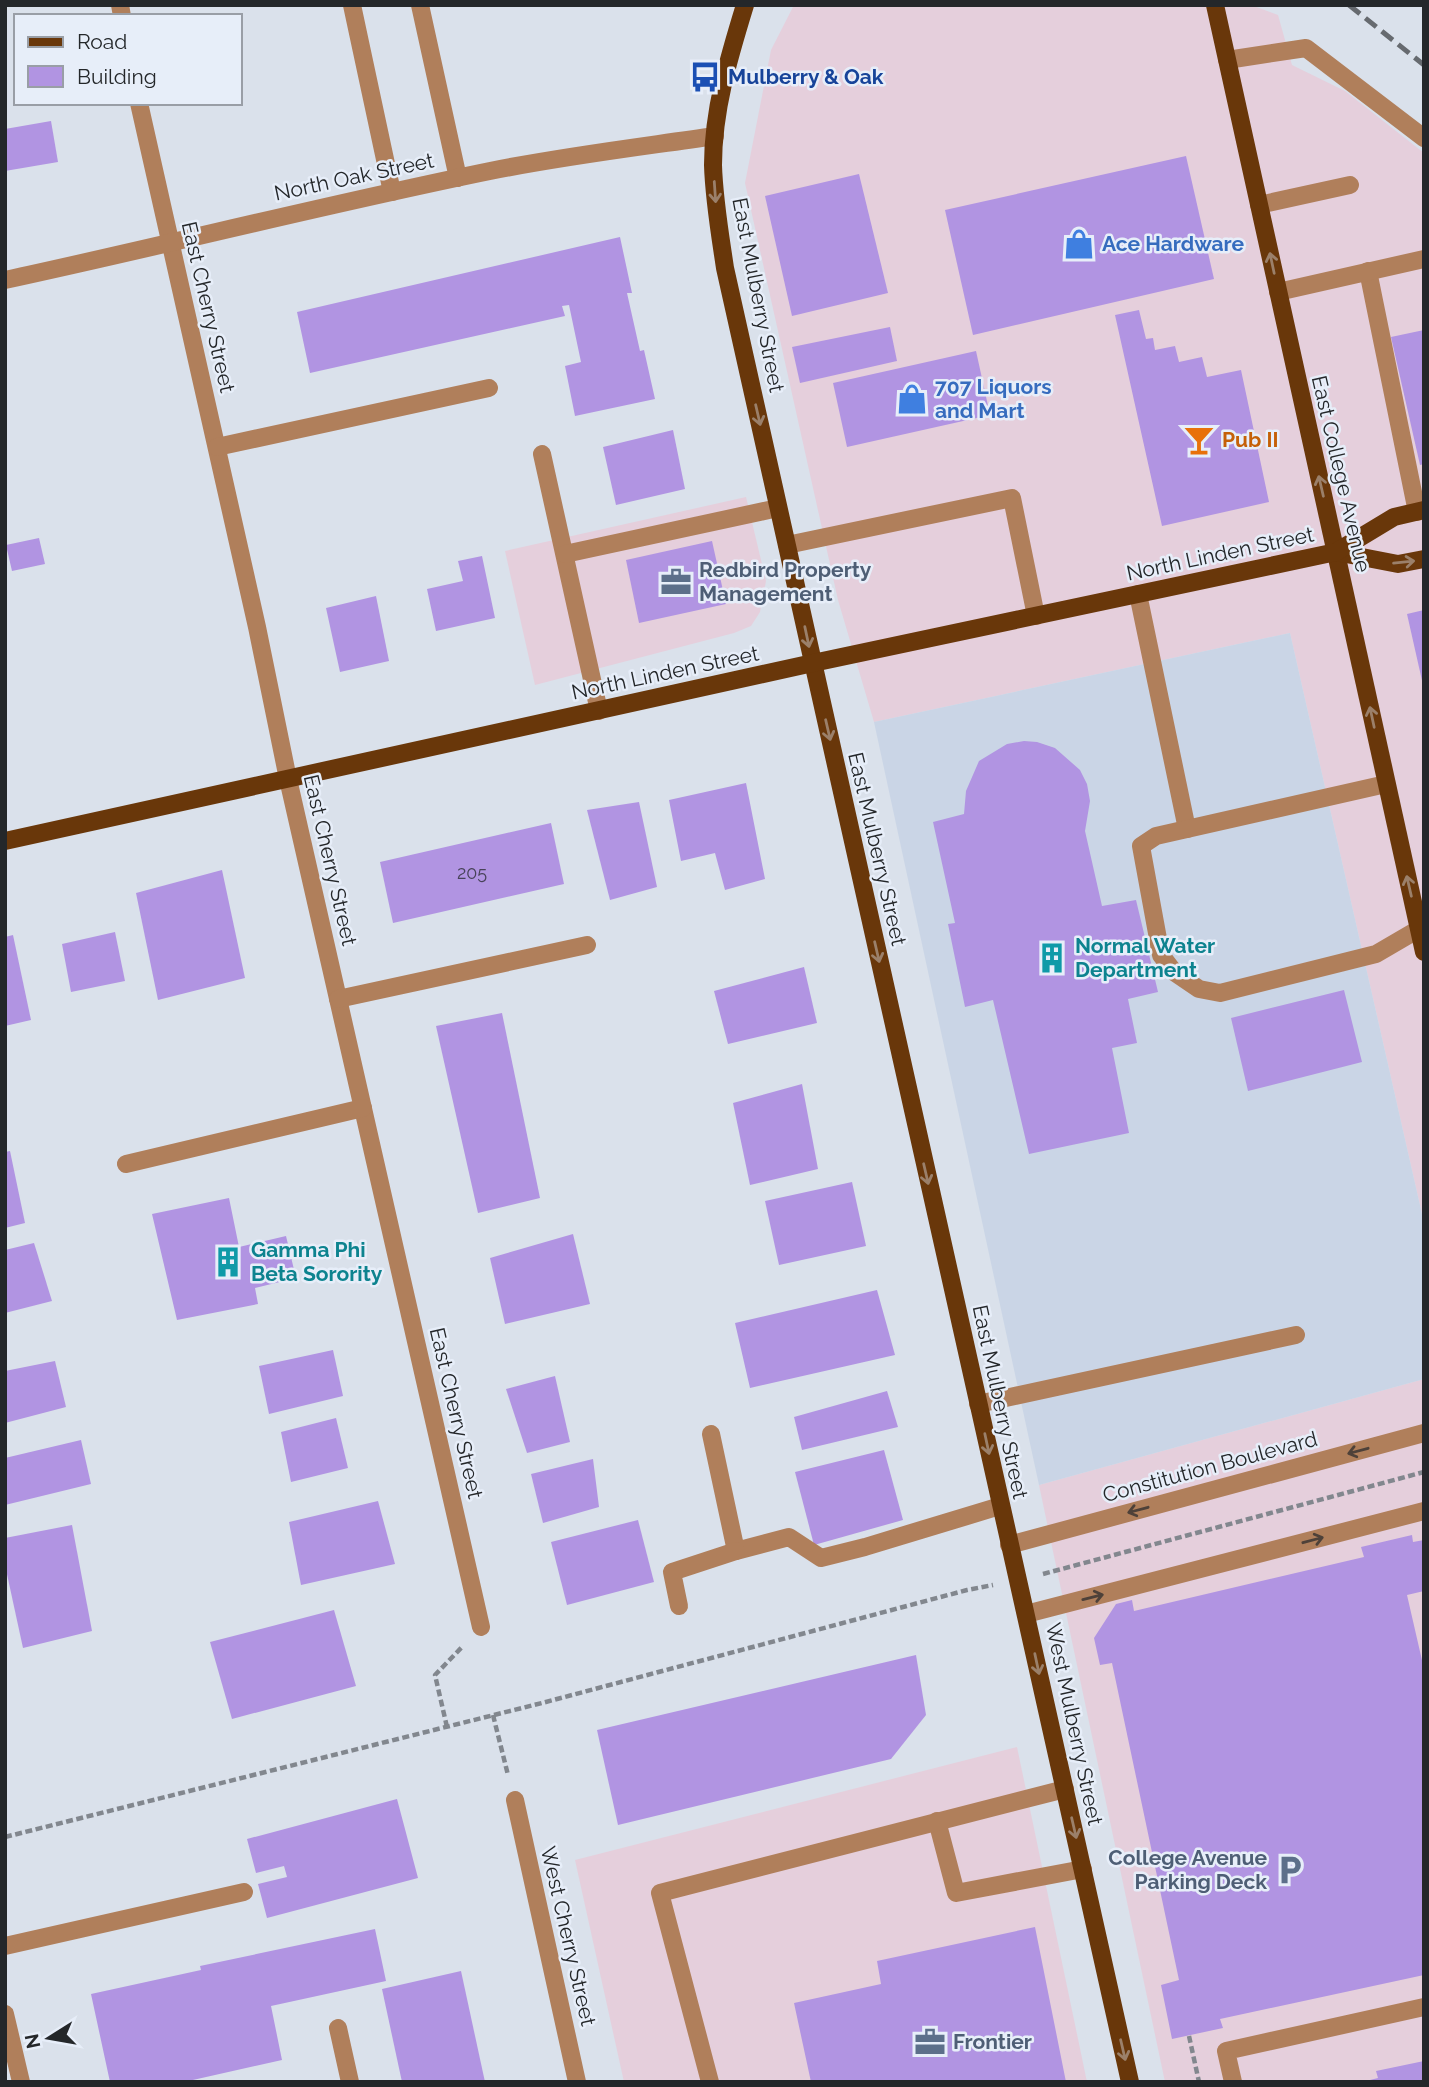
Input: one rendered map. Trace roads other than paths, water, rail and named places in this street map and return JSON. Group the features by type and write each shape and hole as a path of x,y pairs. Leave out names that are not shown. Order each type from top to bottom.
{"main road":[{"name":"East Mulberry Street","path":"746,5 725,72 713,165 725,268 1018,1581"},
{"name":"East College Avenue","path":"1215,5 1386,783 1421,927 1424,952"},
{"path":"1336,552 1394,517 1420,511"},
{"path":"1336,552 1398,564 1424,559"},
{"name":"North Linden Street","path":"5,841 813,663 1336,552"},
{"name":"West Mulberry Street","path":"1018,1581 1130,2082"}],"street":[{"path":"352,5 392,192"},
{"path":"420,5 458,178"},
{"path":"1227,60 1306,48 1424,138"},
{"name":"East Cherry Street","path":"139,105 217,447 288,779 481,1627"},
{"name":"North Oak Street","path":"5,280 458,178 716,130"},
{"path":"1259,205 1350,185"},
{"path":"1278,292 1424,259"},
{"path":"1368,271 1420,511"},
{"path":"217,447 489,388"},
{"path":"542,454 599,710"},
{"path":"787,545 1012,498 1036,616"},
{"path":"565,554 778,508"},
{"path":"1138,594 1187,829"},
{"path":"1386,783 1156,836 1141,846 1161,955 1174,972 1199,989 1220,993 1376,954 1421,927"},
{"path":"338,999 587,945"},
{"path":"126,1164 363,1108"},
{"path":"978,1404 1296,1335"},
{"name":"Constitution Boulevard","path":"1009,1545 1424,1433"},
{"path":"710,1434 736,1551"},
{"path":"679,1606 671,1572 736,1551 789,1537 821,1558 865,1548 1000,1506"},
{"path":"1026,1614 1424,1511"},
{"path":"710,2082 660,1893 1065,1789"},
{"name":"West Cherry Street","path":"514,1800 577,2082"},
{"path":"937,1821 956,1893 1083,1869"},
{"path":"5,1946 244,1892"},
{"path":"1233,2082 1226,2052 1424,2007"},
{"path":"6,2022 21,2082"},
{"path":"338,2028 350,2082"}],"railway":[{"path":"1349,5 1424,65"}],"place":[{"name":"Mulberry & Oak","path":"705,77"},
{"name":"Ace Hardware","path":"1079,244"},
{"name":"707 Liquors and Mart","path":"912,399"},
{"name":"Pub II","path":"1199,440"},
{"name":"Redbird Property Management","path":"676,582"},
{"name":"Normal Water Department","path":"1052,958"},
{"name":"Gamma Phi Beta Sorority","path":"228,1262"},
{"name":"College Avenue Parking Deck","path":"1290,1870"},
{"name":"Frontier","path":"930,2042"}]}
